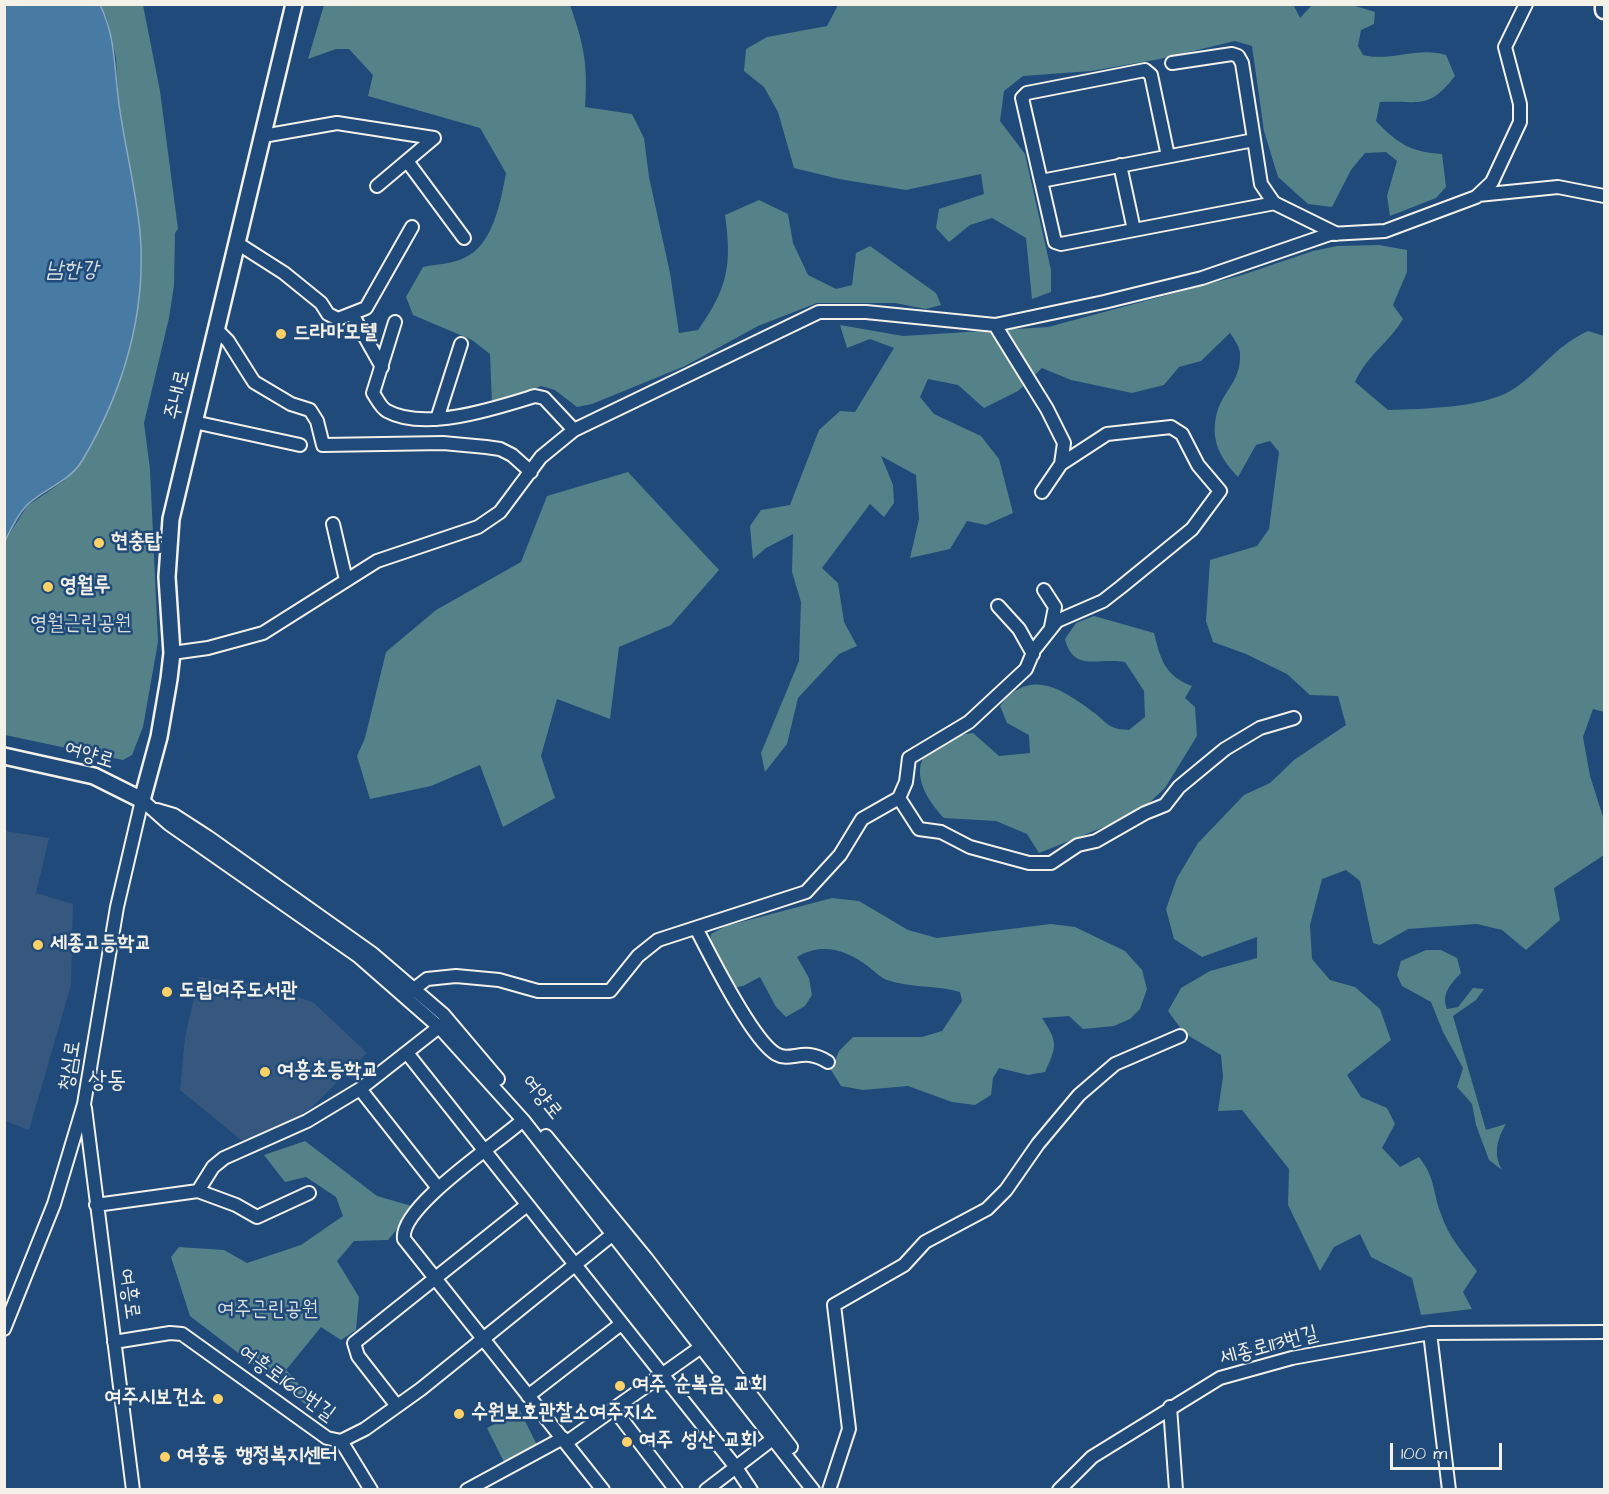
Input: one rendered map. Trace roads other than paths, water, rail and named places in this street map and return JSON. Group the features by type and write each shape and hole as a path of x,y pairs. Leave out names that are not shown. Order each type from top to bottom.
{"highway":[{"path":"1604,4 1605,10"}],"main road":[{"name":"주내로","path":"148,805 172,653 167,577 171,519 294,4"},
{"name":"여양로","path":"4,756 94,776 148,805"}],"street":[{"path":"1478,195 1492,182 1520,122 1520,104 1505,47 1526,4"},
{"path":"1172,63 1232,54 1238,56 1242,63 1261,184 1275,203 1337,234"},
{"path":"1168,156 1151,75 1145,70 1027,93 1022,98 1055,242 1061,244 1275,203"},
{"path":"263,136 337,123 434,138 377,186"},
{"path":"1041,181 1254,140"},
{"path":"407,161 464,238"},
{"path":"1120,165 1134,230"},
{"path":"172,653 208,648 263,633 377,561 465,533 491,519 512,500 547,451 574,430 819,312 866,312 995,325 1202,278 1337,234 1384,231 1478,195 1558,187 1605,196"},
{"path":"237,243 284,273 321,303 328,314 338,319 366,308 412,226"},
{"path":"352,314 382,367"},
{"path":"395,322 373,393 384,410 401,417 437,419 494,408 535,396 544,398 574,430"},
{"path":"995,325 1047,409 1064,443 1061,464"},
{"path":"216,329 228,341 254,382 291,404 310,410 317,421 323,445 442,443 486,447 500,449 512,455 531,472"},
{"path":"437,419 460,344"},
{"path":"194,422 300,445"},
{"path":"410,992 427,979 456,976 499,980 538,991 610,991 638,956 658,940 806,891 840,855 862,819 899,798 906,783 909,758 969,722 1026,669 1033,654 1057,621 1103,601 1121,587 1192,529 1220,491 1198,465 1182,434 1171,427 1107,434 1061,464 1042,492"},
{"path":"333,524 346,580"},
{"path":"1044,590 1055,607 1051,628"},
{"path":"998,606 1019,629 1033,654"},
{"path":"899,798 918,830 941,832 970,848 1029,862 1051,862 1078,845 1096,842 1144,813 1165,805 1179,787 1226,749 1260,728 1294,718"},
{"name":"여양로","path":"148,805 169,824 410,992 470,1044 822,1490"},
{"name":"청심로","path":"4,1329 54,1204 84,1104 117,907 148,805"},
{"path":"696,928 722,978 751,1024 774,1053 786,1058 804,1053 818,1056 828,1062"},
{"name":"여양로","path":"410,992 617,1231 701,1347 813,1490"},
{"path":"198,1191 213,1167 224,1158 315,1117 360,1089 440,1027"},
{"path":"829,1490 849,1429 834,1305 904,1265 925,1242 987,1209 1006,1190 1038,1144 1079,1095 1115,1064 1180,1036"},
{"path":"407,1053 735,1466 751,1490"},
{"path":"360,1089 438,1188"},
{"name":"여흥로","path":"84,1104 133,1490"},
{"path":"523,1120 438,1188 411,1215 403,1235 406,1244 603,1490"},
{"path":"96,1205 198,1191 236,1205 257,1217 309,1193"},
{"path":"397,1406 358,1356 354,1343 527,1205"},
{"name":"여흥로160번길","path":"114,1342 170,1333 182,1334 327,1438 341,1441 365,1429 397,1406 617,1231"},
{"path":"528,1396 621,1324"},
{"name":"세종로113번길","path":"1059,1490 1092,1457 1220,1378 1292,1358 1430,1333 1605,1332"},
{"path":"1430,1333 1449,1490"},
{"path":"467,1490 565,1440 614,1409 701,1347"},
{"path":"1170,1407 1176,1490"},
{"path":"614,1409 676,1490"},
{"path":"706,1490 774,1438"},
{"path":"341,1441 371,1490"}],"water":[{"name":"남한강","path":"5,4 100,5 112,44 120,111 140,232 141,262 136,322 129,351 120,380 97,435 82,461 70,475 26,506 5,541"}],"place":[{"name":"드라마모텔","path":"281,334"},
{"name":"현충탑","path":"99,543"},
{"name":"영월루","path":"48,587"},
{"name":"세종고등학교","path":"38,945"},
{"name":"도립여주도서관","path":"167,992"},
{"name":"여흥초등학교","path":"265,1072"},
{"name":"여주 순복음 교회","path":"620,1386"},
{"name":"여주시보건소","path":"218,1399"},
{"name":"수원보호관찰소여주지소","path":"459,1414"},
{"name":"여주 성산 교회","path":"627,1442"},
{"name":"여흥동 행정복지센터","path":"165,1457"}],"district":[{"name":"상동","path":"107,1082"}],"park label":[{"name":"영월근린공원","path":"81,625"},
{"name":"여주근린공원","path":"268,1311"}]}
